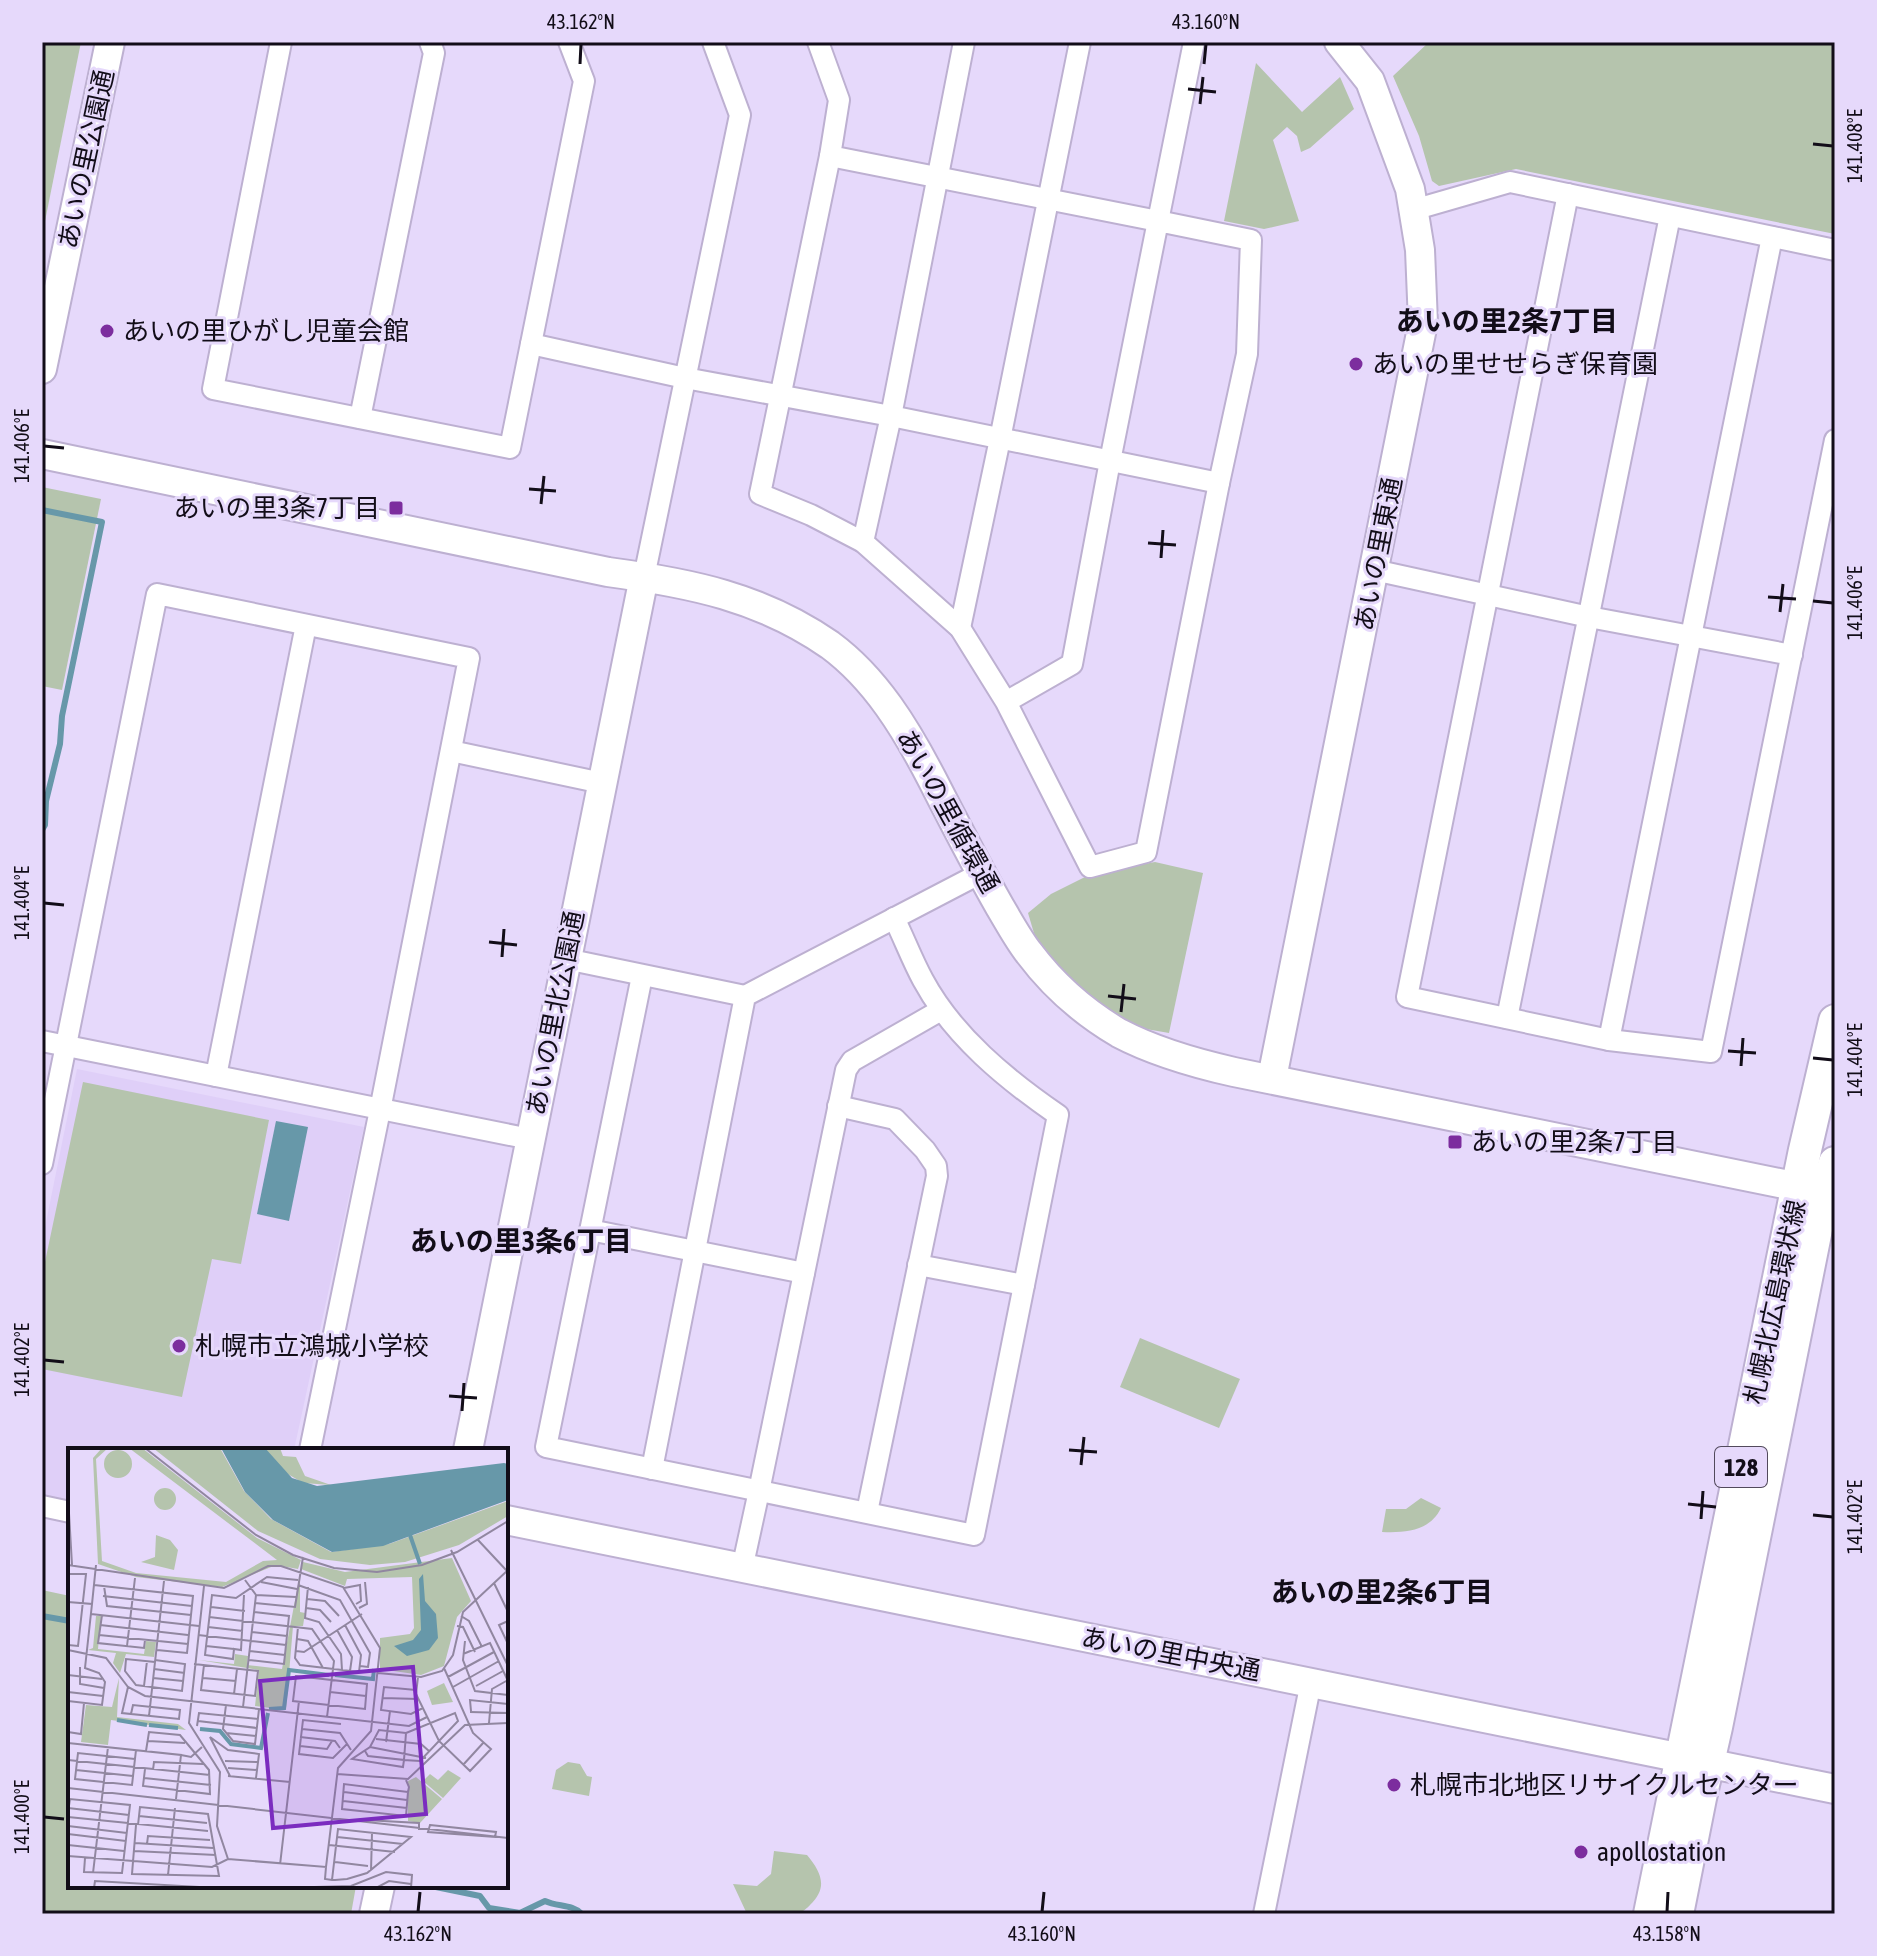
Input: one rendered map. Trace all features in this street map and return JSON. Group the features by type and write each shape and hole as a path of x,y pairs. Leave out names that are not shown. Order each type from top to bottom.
{"main road":[{"name":"札幌北広島環状線","path":"1650,1914 1695,1760 1823,1184 1805,1150 1835,1021"},
{"name":"札幌北広島環状線","path":"1677,1914 1695,1760"}],"street":[{"name":"あいの里公園通","path":"42,369 110,42"},
{"path":"281,42 213,389 510,448 584,81 569,42"},
{"path":"360,418 434,53 430,42"},
{"path":"644,577 740,115 713,42"},
{"path":"818,42 839,100 760,494 811,515 863,542 960,628 1006,702 1090,867 1146,852 1247,354 1251,240 830,156"},
{"path":"863,542 891,416 964,42"},
{"path":"960,628 1080,42"},
{"path":"1006,702 1072,664 1194,42"},
{"name":"あいの里東通","path":"1272,1078 1423,323 1420,250 1410,189 1370,81 1339,42"},
{"path":"1413,210 1510,182 1835,250"},
{"path":"1568,194 1407,997 1609,1040 1711,1052 1835,440"},
{"path":"1507,1018 1670,216"},
{"path":"1609,1040 1772,237"},
{"path":"531,344 685,378 891,416 1219,483"},
{"name":"あいの里循環通","path":"42,454 644,577 733,596 764,607 832,647 882,697 908,733 981,873 1027,952 1070,998 1131,1038 1193,1062 1823,1184"},
{"path":"1374,570 1589,617 1792,655"},
{"name":"あいの里北公園通","path":"468,1448 644,577"},
{"path":"42,1164 157,594 469,658 310,1448"},
{"path":"216,1076 306,625"},
{"path":"451,751 602,783"},
{"path":"566,959 745,996 981,873"},
{"path":"642,976 546,1447 974,1535 1058,1115 1018,1088 941,1010 894,918"},
{"path":"652,1469 745,996"},
{"path":"742,1569 846,1070 852,1061 941,1010"},
{"path":"42,1041 530,1139"},
{"path":"838,1106 895,1119 925,1150 936,1166 937,1176 867,1512"},
{"path":"590,1230 804,1273"},
{"path":"918,1265 1024,1285"},
{"path":"42,1506 68,1512"},
{"name":"あいの里中央通","path":"508,1520 1835,1789"},
{"path":"1264,1914 1311,1682"},
{"path":"374,1914 380,1888"}],"shaded area":[{"name":"札幌市立鴻城小学校","path":"77,1069 364,1127 294,1448 68,1448 68,1503 42,1498 42,1242"}],"green space":[{"path":"42,42 81,42 42,236"},
{"path":"1429,42 1835,42 1835,234 1516,169 1439,186 1432,181 1419,136 1393,76"},
{"path":"1256,63 1302,112 1340,77 1354,109 1310,148 1301,152 1297,136 1287,127 1273,140 1299,221 1264,229 1224,221"},
{"path":"42,487 101,499 62,690 42,686"},
{"path":"1155,862 1203,873 1169,1033 1146,1029 1110,1015 1039,950 1028,913 1051,894 1091,874"},
{"path":"83,1082 269,1120 241,1264 212,1259 182,1397 42,1369 42,1276"},
{"path":"1140,1338 1240,1379 1219,1428 1120,1387"},
{"path":"1421,1498 1441,1508 1431,1522 1408,1531 1382,1532 1386,1509 1406,1509"},
{"path":"42,1590 68,1596 68,1888 356,1888 351,1914 42,1914"},
{"path":"568,1762 580,1764 587,1776 592,1777 589,1796 552,1789 556,1770"},
{"path":"774,1851 807,1855 821,1880 819,1893 799,1913 747,1914 733,1884 757,1886 771,1874"}],"water":[{"path":"276,1121 308,1127 289,1221 257,1214"}],"waterway":[{"path":"42,510 102,522 42,830"},
{"path":"42,1616 68,1621"},
{"path":"441,1888 480,1896 489,1908 520,1913 545,1901 582,1914"}],"place":[{"name":"あいの里ひがし児童会館","path":"107,331"},
{"name":"あいの里せせらぎ保育園","path":"1356,364"},
{"name":"あいの里3条7丁目","path":"396,508"},
{"name":"あいの里2条7丁目","path":"1455,1142"},
{"name":"札幌市立鴻城小学校","path":"179,1346"},
{"name":"札幌市北地区リサイクルセンター","path":"1394,1785"},
{"name":"apollostation","path":"1581,1852"}],"district":[{"name":"あいの里2条7丁目","path":"1507,321"},
{"name":"あいの里3条6丁目","path":"521,1241"},
{"name":"あいの里2条6丁目","path":"1382,1592"}]}
